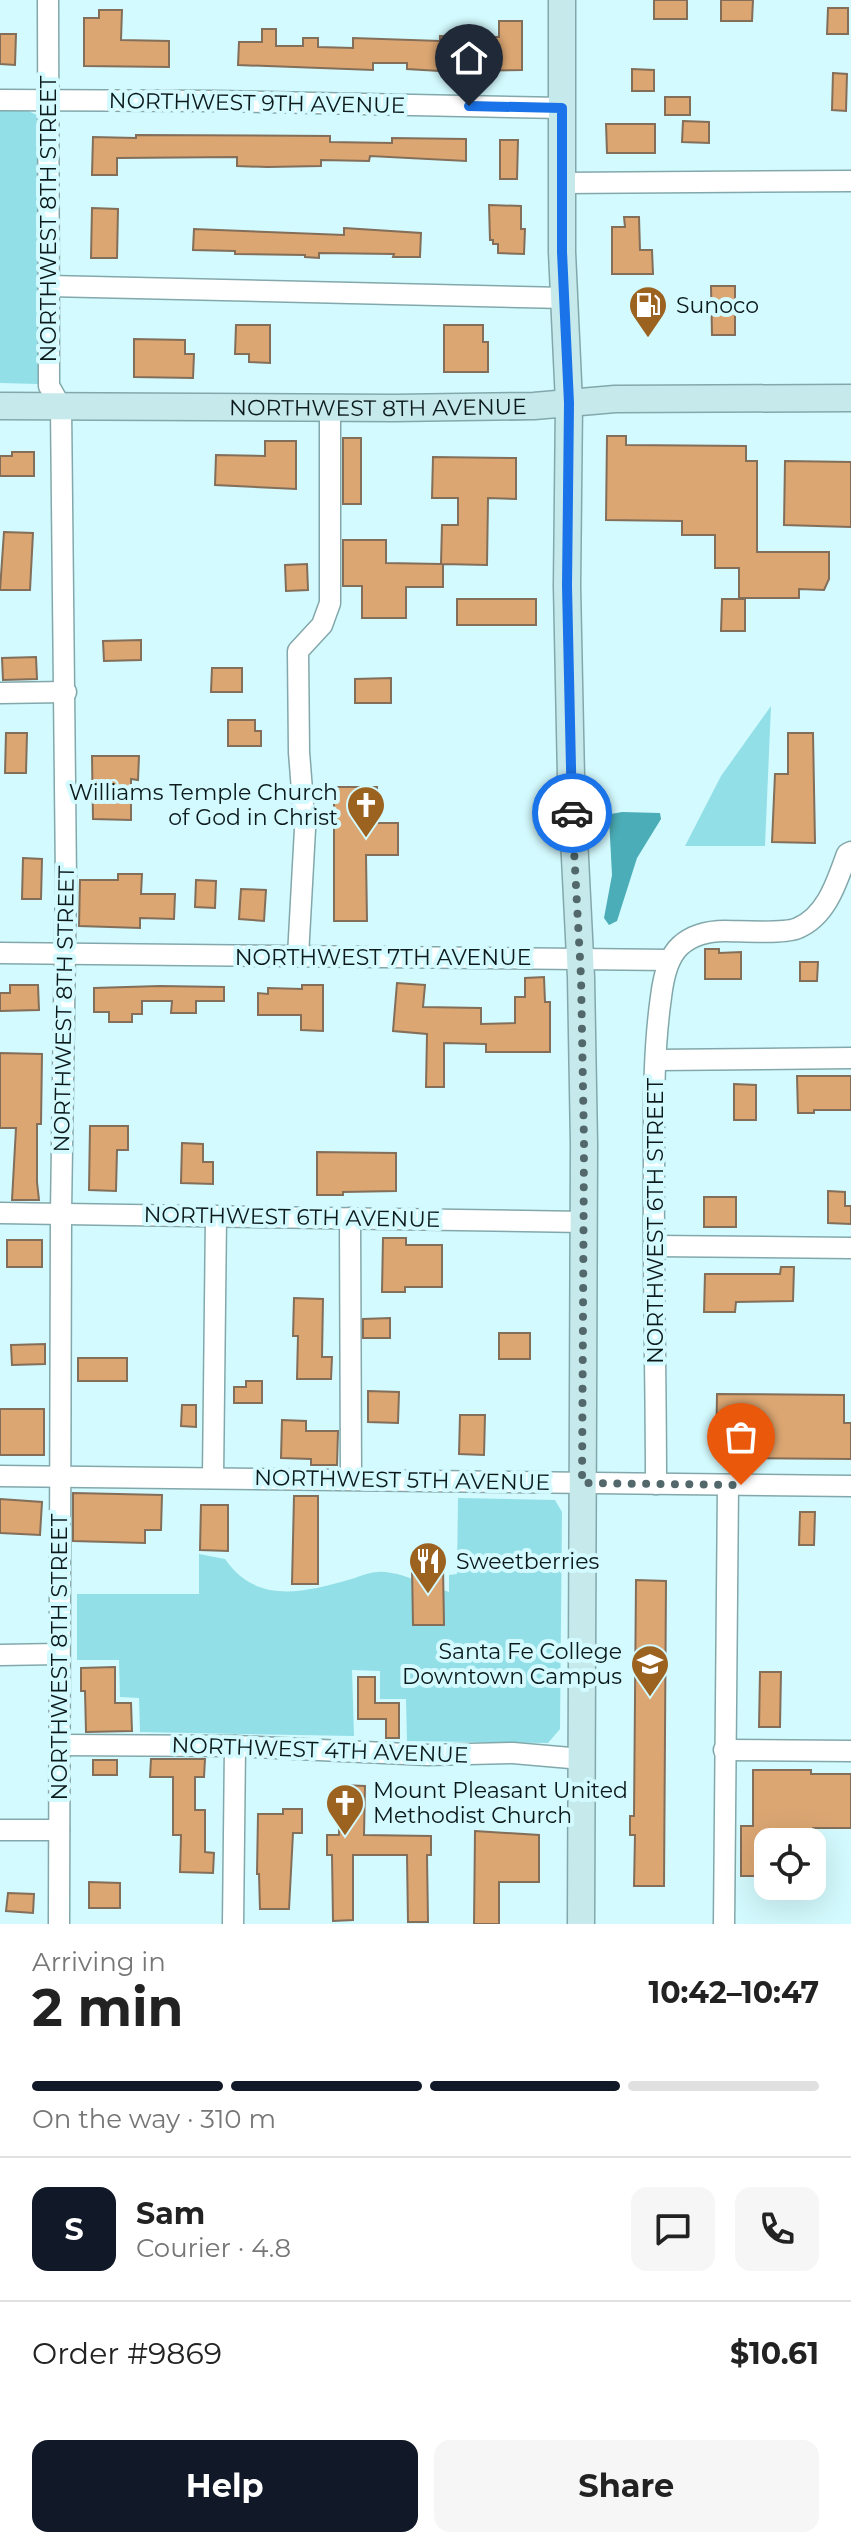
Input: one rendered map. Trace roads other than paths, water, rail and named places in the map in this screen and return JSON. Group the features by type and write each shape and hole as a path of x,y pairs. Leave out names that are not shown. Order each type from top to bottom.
{"street":[{"name":"NORTHWEST 8TH STREET","path":"48,0 49,386 61,407 66,692 59,1924"},
{"path":"562,0 562,183 569,403 568,650 584,1144 581,1924"},
{"name":"NORTHWEST 9TH AVENUE","path":"0,100 562,108"},
{"path":"562,183 851,181"},
{"path":"49,286 564,298"},
{"name":"NORTHWEST 8TH AVENUE","path":"0,406 330,408 534,406 615,399 851,398"},
{"path":"298,956 305,829 299,752 298,651 322,625 330,603 330,408"},
{"path":"0,693 66,692"},
{"path":"670,960 680,946 699,934 797,929 818,914 832,893 849,853"},
{"name":"NORTHWEST 7TH AVENUE","path":"0,953 670,960"},
{"name":"NORTHWEST 6TH STREET","path":"656,1484 654,1246 657,1060 661,994 670,960"},
{"path":"657,1060 851,1058"},
{"name":"NORTHWEST 6TH AVENUE","path":"0,1213 584,1222"},
{"path":"213,1478 216,1216"},
{"path":"350,1218 351,1479"},
{"path":"654,1246 851,1248"},
{"name":"NORTHWEST 5TH AVENUE","path":"0,1476 851,1486"},
{"path":"724,1924 728,1485"},
{"path":"0,1655 59,1654"},
{"name":"NORTHWEST 4TH AVENUE","path":"59,1745 235,1746 428,1755 513,1753 582,1759"},
{"path":"233,1924 235,1746"},
{"path":"724,1750 851,1751"},
{"path":"0,1830 59,1830"}],"place":[{"name":"Sunoco","path":"648,339"},
{"name":"Williams Temple Church of God in Christ","path":"366,839"},
{"name":"Sweetberries","path":"428,1595"},
{"name":"Santa Fe College Downtown Campus","path":"650,1698"},
{"name":"Mount Pleasant United Methodist Church","path":"345,1837"}]}
